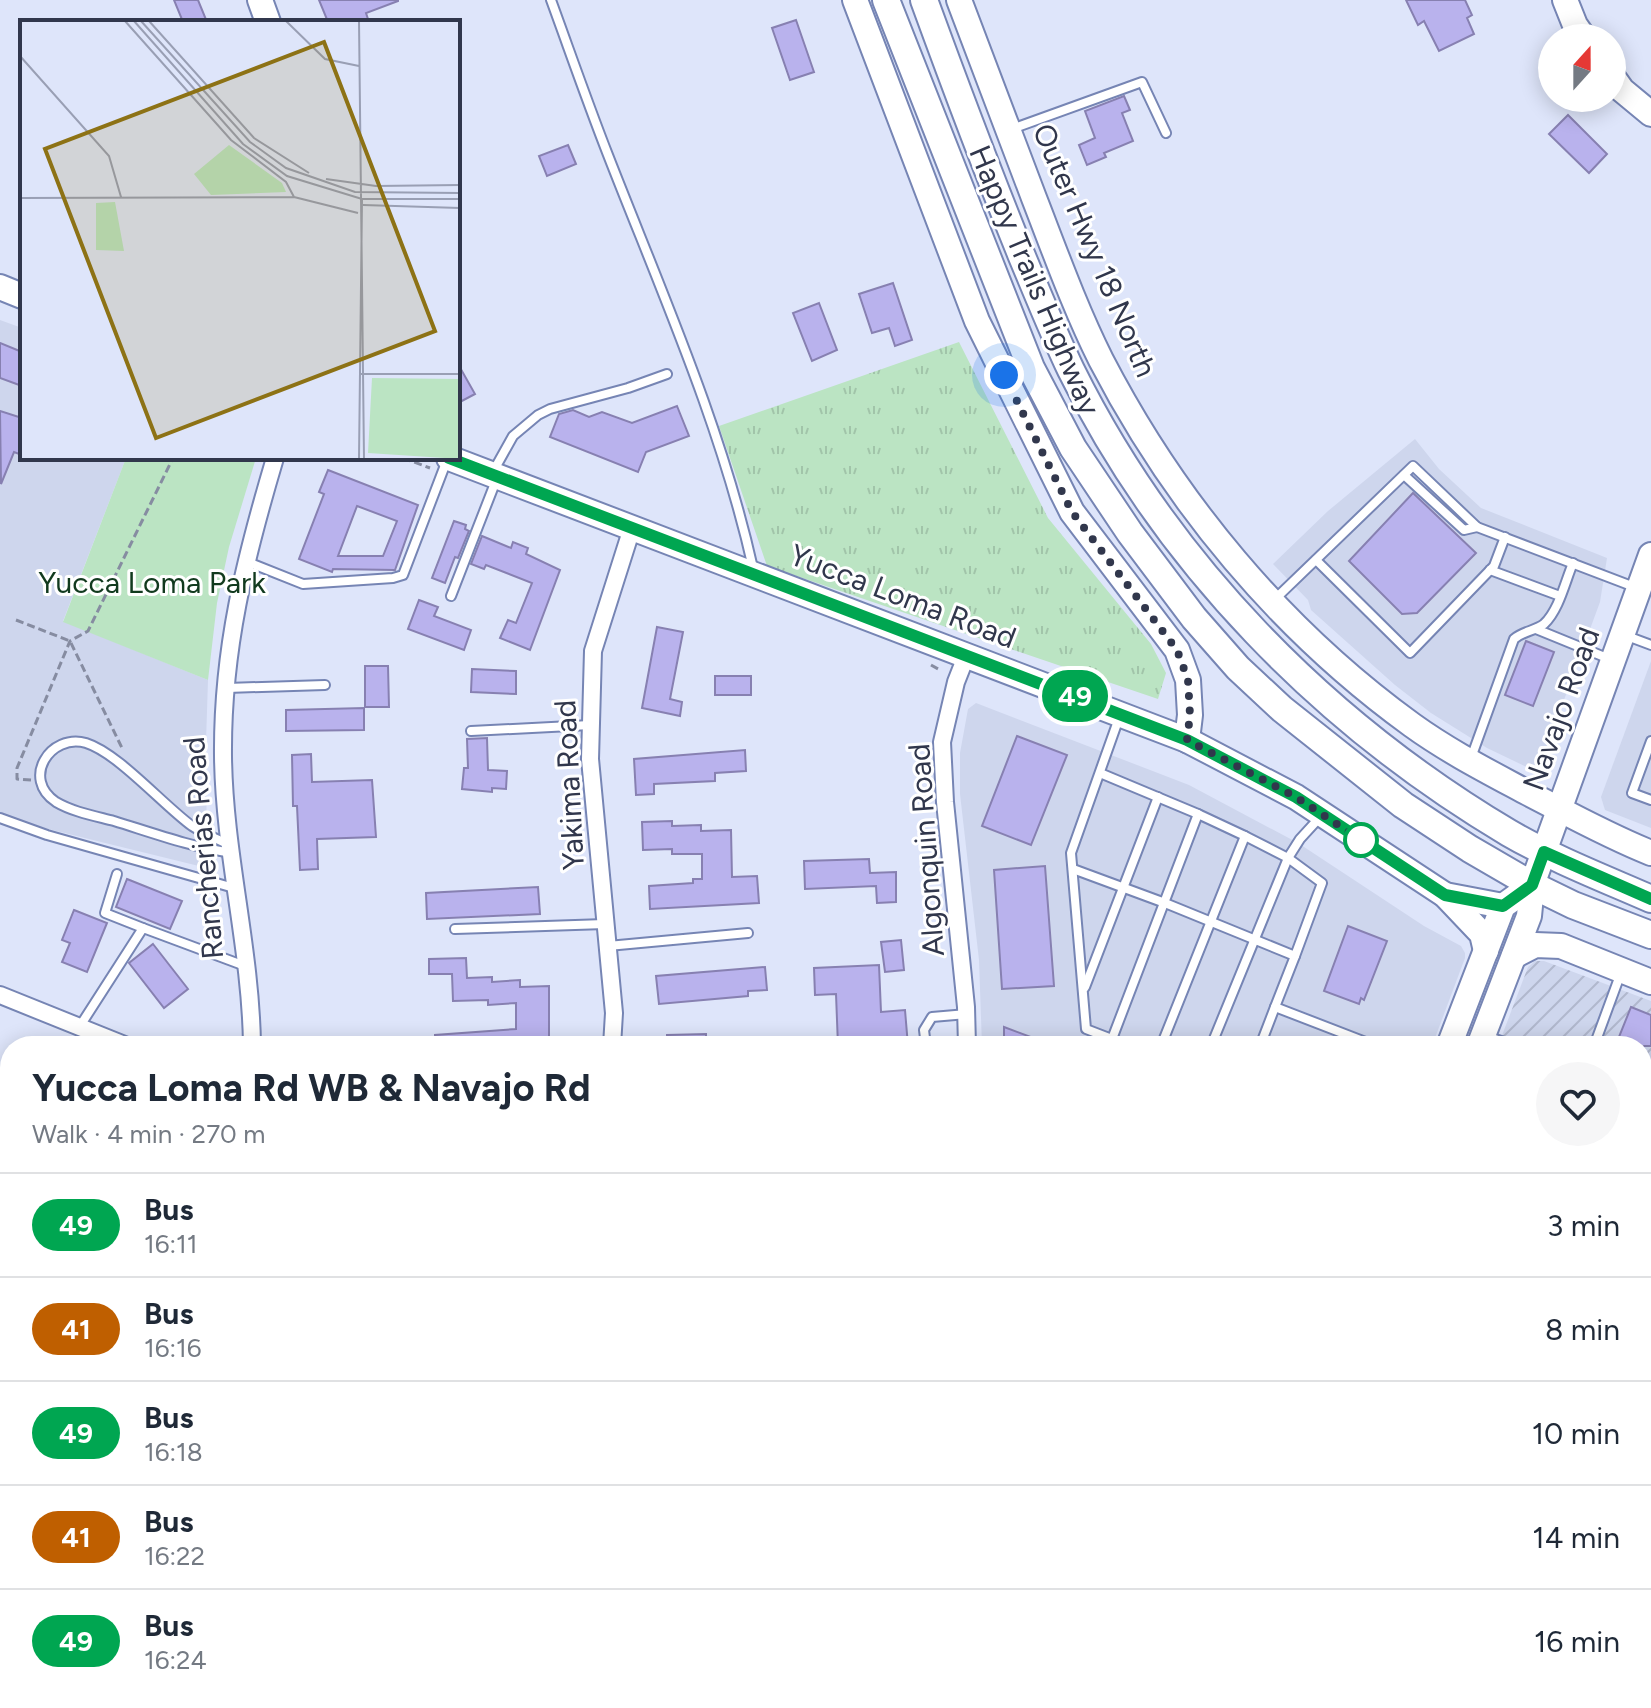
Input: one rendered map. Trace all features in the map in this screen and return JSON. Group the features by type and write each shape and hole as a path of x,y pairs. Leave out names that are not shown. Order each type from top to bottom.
{"main road":[{"name":"Happy Trails Highway","path":"886,0 1031,368 1073,448 1161,575 1238,668 1282,709 1403,805 1532,885 1573,905 1651,935"},
{"name":"Happy Trails Highway","path":"924,0 1005,214 1071,369 1108,438 1160,517 1202,572 1267,645 1325,700 1372,740 1439,789 1544,852 1651,899"}],"street":[{"path":"260,0 267,20"},
{"path":"855,0 977,321 1072,512 1177,650 1188,680 1190,715 1187,740"},
{"name":"Outer Hwy 18 North","path":"959,0 1060,267 1108,371 1142,432 1231,556 1323,654 1413,726 1469,762 1558,810 1651,853"},
{"path":"1565,0 1575,24"},
{"path":"1626,93 1651,114"},
{"path":"0,287 20,295"},
{"name":"Rancherias Road","path":"251,1036 223,756 228,649 245,561 274,460"},
{"name":"Yucca Loma Road","path":"454,460 1187,740 1247,770 1323,815 1445,895"},
{"name":"Yakima Road","path":"613,1036 614,1013 590,759 593,651 632,528"},
{"name":"Navajo Road","path":"1483,1036 1529,916 1532,885 1651,555"},
{"name":"Algonquin Road","path":"967,654 956,682 942,742 967,1036"},
{"path":"1453,1036 1503,906 1532,885"},
{"path":"1445,895 1503,906"},
{"path":"1445,895 1482,934 1486,951"},
{"path":"1529,916 1561,946"},
{"path":"1514,956 1535,945 1561,946 1651,982"},
{"path":"0,995 102,1036"}],"lane":[{"path":"551,0 705,406 738,501 754,574"},
{"path":"1009,130 1142,82 1166,133"},
{"path":"451,596 495,475 513,436 550,409 667,374"},
{"path":"245,561 303,584 403,575 447,460"},
{"path":"1272,602 1413,466 1477,527 1639,588"},
{"path":"1316,560 1410,653 1490,570 1505,537"},
{"path":"1469,762 1514,639 1522,632 1535,629 1552,614 1573,563"},
{"path":"1490,570 1560,596"},
{"path":"1535,629 1613,660"},
{"path":"1622,635 1651,645"},
{"path":"227,688 325,685"},
{"path":"1104,1036 1086,1029 1071,853 1121,714"},
{"path":"471,731 591,725"},
{"path":"1651,741 1632,793 1651,800"},
{"path":"73,742 88,744 117,762 191,825 231,849 207,850 67,807 44,792 40,780 41,767 57,746 73,742"},
{"path":"1100,773 1245,836 1288,858 1322,883 1264,1036"},
{"path":"1083,991 1158,797"},
{"path":"1113,1036 1198,814"},
{"path":"1215,1036 1288,858 1300,839 1323,815"},
{"path":"0,818 47,835 235,889"},
{"path":"1165,1036 1245,836"},
{"path":"1073,869 1295,956"},
{"path":"117,874 105,913 245,966"},
{"path":"455,929 605,924"},
{"path":"80,1027 143,928"},
{"path":"608,946 748,933"},
{"path":"1598,1036 1619,978"},
{"path":"1275,1007 1350,1036"},
{"path":"925,1036 924,1030 932,1017 967,1014"}],"path":[{"path":"40,780 17,779 17,768 70,641 88,631 172,460"},
{"path":"16,620 70,641 123,750 117,762"}],"shaded area":[{"path":"0,320 20,327 20,460 125,460 63,621 208,680 207,868 36,826 0,812"},
{"path":"1415,439 1439,469 1481,508 1607,558 1600,602 1539,768 1535,771 1487,748 1431,713 1395,685 1311,610 1308,600 1273,564 1328,511"},
{"path":"1651,661 1651,828 1605,810 1601,797"},
{"path":"976,703 1189,785 1298,843 1424,926 1461,946 1465,958 1436,1036 982,1036 979,960 960,794 960,753 968,709"},
{"path":"1535,961 1544,961 1651,1001 1651,1036 1502,1036 1528,967"}],"green space":[{"path":"959,342 1048,518 1151,644 1166,673 1158,699 767,566 719,426"},
{"name":"Yucca Loma Park","path":"125,460 255,460 229,547 217,603 208,680 63,622"}],"building":[{"path":"174,0 198,0 206,20 182,20"},
{"path":"319,0 398,0 366,13 368,20 327,20"},
{"path":"1406,0 1465,0 1472,15 1467,18 1474,34 1439,51 1424,21 1418,25"},
{"path":"796,20 814,72 790,80 772,28"},
{"path":"1124,96 1130,110 1122,113 1133,141 1104,153 1106,157 1087,165 1079,145 1095,138 1085,111"},
{"path":"1568,115 1607,154 1589,173 1549,134"},
{"path":"568,145 576,164 547,176 539,156"},
{"path":"893,283 912,340 895,346 889,328 872,333 859,294"},
{"path":"819,303 837,350 812,361 793,313"},
{"path":"0,343 20,351 20,385 0,378"},
{"path":"460,368 475,394 460,402"},
{"path":"677,406 689,436 646,452 638,472 550,437 559,414 573,410 589,417 602,412 632,423"},
{"path":"0,411 20,417 20,454 14,452 1,484"},
{"path":"328,470 418,505 395,570 333,569 332,572 299,559 324,494 319,492","holes":["357,506 397,521 383,556 338,556"]},
{"path":"1413,493 1476,553 1417,613 1402,614 1349,561"},
{"path":"454,521 466,525 465,529 469,531 445,583 432,578"},
{"path":"482,536 511,548 513,542 528,548 526,554 560,570 530,650 500,638 508,620 516,623 532,583 486,565 484,569 471,564"},
{"path":"419,600 438,607 434,616 471,630 464,650 408,629"},
{"path":"657,627 683,632 670,699 682,702 680,716 642,708"},
{"path":"1526,641 1554,652 1533,706 1505,695"},
{"path":"365,666 388,666 389,707 365,707"},
{"path":"472,669 516,671 516,694 471,692"},
{"path":"715,676 751,676 751,695 715,695"},
{"path":"364,708 364,730 286,731 286,710"},
{"path":"1017,736 1067,755 1031,845 982,826"},
{"path":"487,738 488,770 507,771 506,789 492,788 492,792 462,789 464,768 468,768 467,739"},
{"path":"745,750 746,771 715,773 715,781 654,784 654,794 636,795 634,759"},
{"path":"311,754 312,782 372,780 376,837 317,839 318,869 300,870 297,806 293,806 292,755"},
{"path":"672,821 672,826 701,825 701,831 731,830 732,877 757,876 759,903 650,909 649,886 693,883 693,879 702,879 702,854 672,854 672,849 643,850 642,822"},
{"path":"869,859 870,873 896,872 896,902 877,903 876,886 805,889 804,861"},
{"path":"1045,866 1054,986 1002,989 994,870"},
{"path":"127,879 182,901 170,929 116,907"},
{"path":"538,887 540,914 427,919 426,893"},
{"path":"74,910 107,923 87,972 62,962 70,943 62,940"},
{"path":"1348,926 1387,941 1364,1000 1361,998 1359,1004 1324,991"},
{"path":"901,940 904,970 885,972 881,942"},
{"path":"153,944 188,989 164,1008 129,963"},
{"path":"466,958 467,978 492,977 492,982 520,980 520,987 549,986 549,1036 435,1036 516,1029 516,1003 488,1005 488,1000 453,1001 452,974 429,974 429,959"},
{"path":"879,965 881,1012 905,1010 907,1036 838,1036 836,994 815,995 814,968"},
{"path":"765,967 767,990 748,991 748,996 659,1004 656,976"},
{"path":"1631,1007 1651,1015 1651,1036 1619,1036"},
{"path":"1004,1027 1028,1036 1004,1036"},
{"path":"706,1034 706,1036 667,1036"}],"bus line":[{"name":"49","path":"454,460 1187,740 1296,797 1445,895 1503,906 1532,885 1544,852 1651,899"}],"route":[{"path":"1004,375 1072,512 1177,650 1188,680 1190,715 1187,740 1296,797 1371,847 1361,840"}]}
